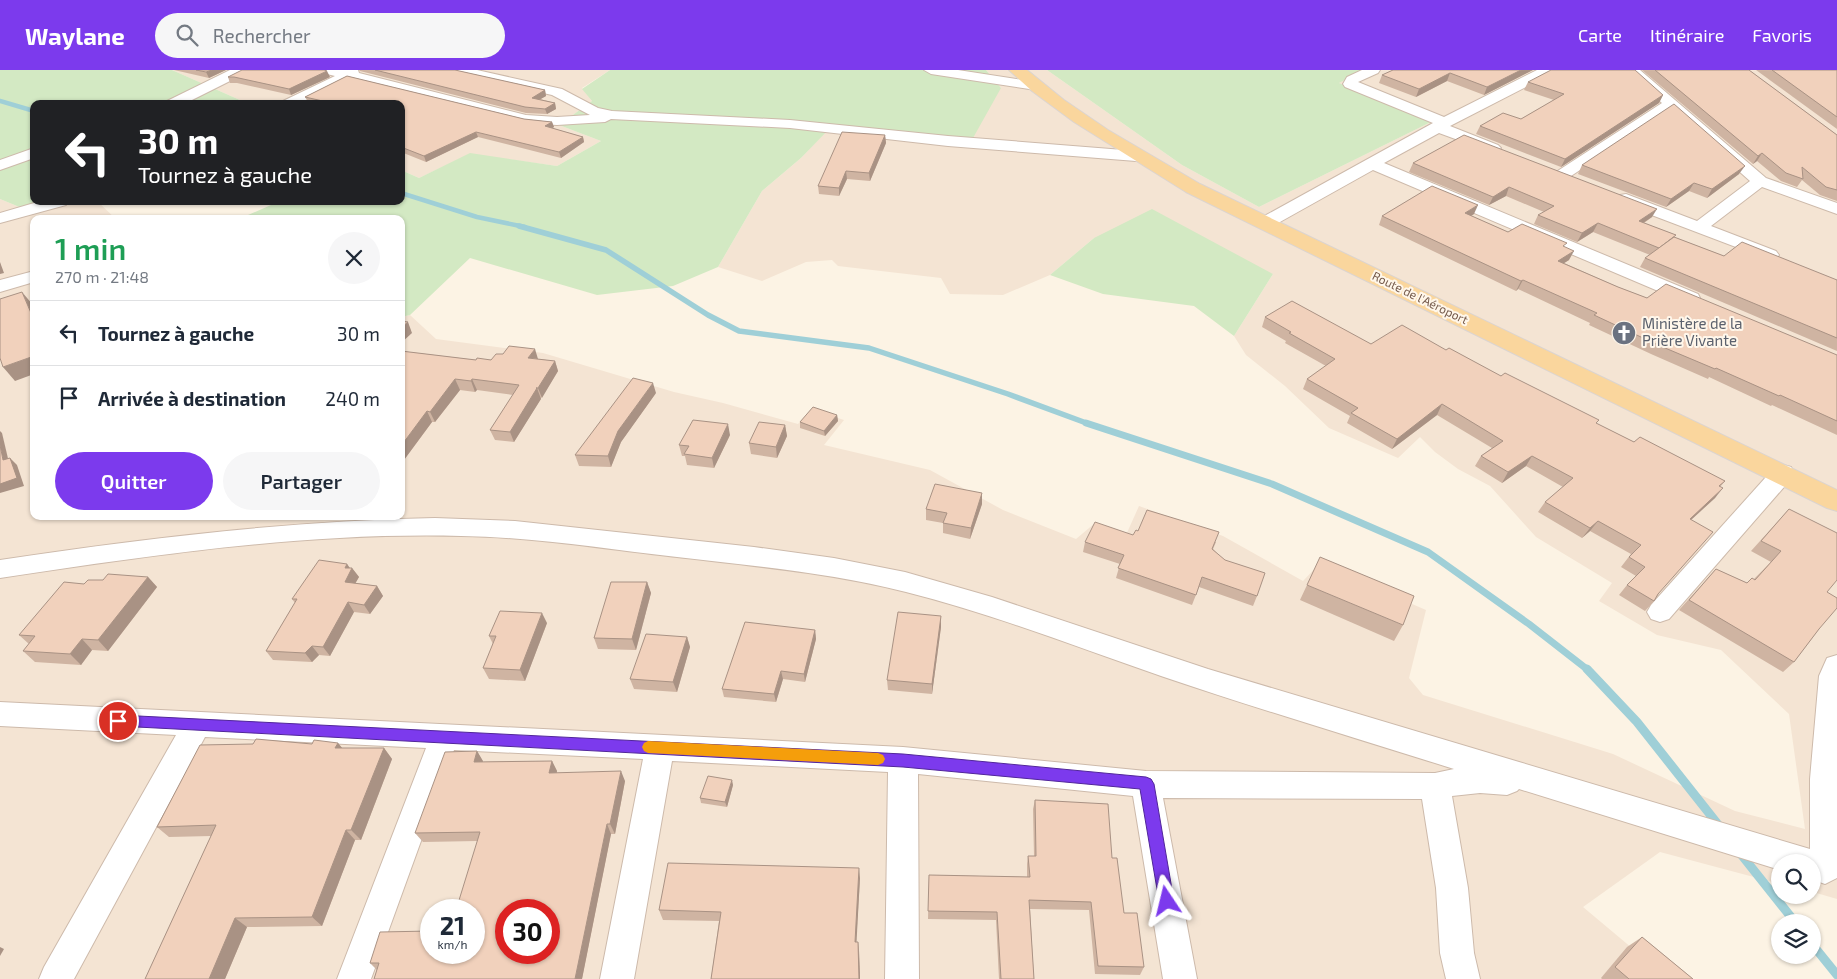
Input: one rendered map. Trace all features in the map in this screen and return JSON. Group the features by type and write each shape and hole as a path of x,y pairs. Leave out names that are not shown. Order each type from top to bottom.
{"main road":[{"name":"Route de l'Aéroport","path":"1017,70 1085,123 1136,156 1193,188 1783,473 1837,501"}],"street":[{"path":"180,100 241,70"},
{"path":"328,70 352,72 526,119 557,120 623,116 790,124 948,141 1136,156"},
{"path":"459,70 557,92 593,111 623,116"},
{"path":"931,70 1036,86"},
{"path":"1374,70 1352,80 1350,84 1509,154"},
{"path":"1265,223 1442,125 1548,70"},
{"path":"1632,70 1760,181 1837,209"},
{"path":"296,100 352,72"},
{"path":"1562,175 1670,104"},
{"path":"0,165 30,154"},
{"path":"1373,164 1710,306"},
{"path":"1544,168 1580,182"},
{"path":"1699,228 1760,181"},
{"path":"1608,192 1782,260"},
{"path":"0,218 46,205"},
{"path":"0,286 30,277"},
{"path":"1660,612 1783,473"},
{"path":"0,569 129,550 247,536 368,528 440,526 572,534 642,544 798,561 938,590 1203,678 1777,854"},
{"path":"1821,854 1833,676 1837,666"},
{"path":"0,714 903,760 1146,784 1435,786 1460,780 1490,779 1585,796"},
{"path":"56,979 197,725"},
{"path":"354,979 445,736"},
{"path":"617,979 660,748"},
{"path":"902,979 903,760"},
{"path":"1146,784 1180,979"},
{"path":"1435,786 1452,888 1457,953 1463,979"}],"shaded area":[{"path":"172,70 610,70 582,88 592,101 559,125 601,141 557,166 470,154 419,178 405,172 405,100 240,100"},
{"path":"986,70 1047,70 1182,165 1259,207 1433,121 1338,83 1365,70 1837,70 1837,899 1821,894 1821,854 1771,854 1771,882 1660,852 1583,907 1669,979 0,979 0,199 29,211 59,205 101,205 112,215 30,215 30,520 405,520 405,316 410,315 436,339 543,353 674,392 723,403 798,424 811,409 844,420 824,445 930,470 1003,510 1076,539 1095,523 1126,535 1139,506 1223,536 1303,581 1319,564 1426,610 1409,678 1423,695 1613,754 1735,811 1805,829 1789,714 1721,650 1657,635 1599,601 1612,583 1536,537 1490,486 1458,469 1435,452 1420,437 1398,458 1329,428 1285,386 1246,355 1234,336 1273,274 1094,238 1050,275 1003,295 950,294 941,278 838,266 832,260 806,262 762,281 718,267 762,191 801,158 832,125 1001,88"}],"green space":[{"path":"0,70 172,70 240,100 30,100 30,205 59,205 29,211 0,199"},
{"path":"610,70 986,70 1001,88 973,138 832,126 801,158 762,191 718,267 673,286 597,295 470,258 410,315 405,316 405,215 248,215 271,205 405,205 405,172 419,178 470,153 557,166 601,141 559,125 592,101 582,89"},
{"path":"1047,70 1365,70 1339,83 1433,121 1259,207 1182,165"},
{"path":"1152,209 1273,274 1234,336 1194,306 1103,294 1050,275 1094,238"}],"building":[{"path":"196,70 212,70 206,72"},
{"path":"242,70 327,71 289,89 228,77"},
{"path":"375,70 455,70 545,90 532,98 555,103 545,109 525,107"},
{"path":"1393,70 1521,70 1487,87 1450,73 1419,89 1382,75"},
{"path":"1551,70 1635,70 1663,95 1565,159 1480,126 1503,113 1521,119 1564,94 1528,82"},
{"path":"1655,70 1749,70 1837,135 1837,190 1826,187 1802,167 1803,179 1786,173 1762,153 1758,156"},
{"path":"1772,70 1837,70 1837,117"},
{"path":"347,76 524,119 552,122 545,126 583,137 559,152 476,132 424,156 405,149 405,100 318,100 305,97"},
{"path":"1674,104 1745,166 1712,189 1694,183 1671,199 1582,165"},
{"path":"842,132 885,135 869,173 846,171 839,188 818,186"},
{"path":"1464,135 1657,209 1639,221 1676,235 1659,248 1598,223 1582,233 1538,215 1554,206 1509,187 1493,197 1413,163"},
{"path":"1432,186 1478,205 1465,213 1508,232 1522,224 1567,243 1563,246 1574,251 1558,261 1618,287 1647,298 1666,284 1837,355 1837,421 1780,395 1658,345 1594,315 1597,313 1523,280 1521,281 1382,216"},
{"path":"1674,237 1724,256 1742,242 1837,280 1837,338 1645,258"},
{"path":"22,292 30,311 30,357 3,367 0,358 0,299"},
{"path":"1292,301 1371,344 1402,325 1446,350 1449,348 1501,376 1505,373 1599,420 1596,423 1634,442 1640,437 1725,481 1719,486 1723,488 1690,519 1713,532 1658,594 1654,601 1627,585 1645,567 1629,557 1641,545 1598,521 1590,528 1545,502 1573,478 1532,456 1508,472 1481,456 1503,441 1442,404 1397,439 1351,413 1358,408 1307,379 1335,359 1265,317"},
{"path":"509,346 535,349 528,358 555,361 510,432 490,430 519,385 472,379 471,381 455,379 430,412 427,411 405,441 405,351 476,360 477,358 491,360 496,354 503,354"},
{"path":"633,378 653,383 618,431 608,456 575,455"},
{"path":"813,407 837,415 824,431 800,422"},
{"path":"693,420 728,424 712,458 684,454 689,446 679,445"},
{"path":"759,422 785,425 776,447 749,443"},
{"path":"0,445 3,460 10,458 17,478 0,484"},
{"path":"935,484 982,493 971,528 943,523 947,513 926,509"},
{"path":"1789,509 1837,533 1837,580 1827,592 1837,598 1837,608 1794,662 1689,600 1716,569 1747,583 1752,578 1755,580 1781,551 1761,541"},
{"path":"1147,510 1219,532 1212,549 1225,560 1265,573 1257,596 1202,577 1196,595 1118,568 1124,555 1085,542 1095,522 1133,535 1136,530 1138,531"},
{"path":"1320,557 1414,596 1403,625 1307,585"},
{"path":"319,560 347,564 345,568 352,568 345,582 377,586 364,605 348,602 323,647 312,646 305,653 266,651 297,599 292,599"},
{"path":"108,574 148,577 98,640 82,639 70,654 23,651 35,636 19,635 64,582 84,584 88,580 103,580"},
{"path":"611,582 647,582 632,639 594,638"},
{"path":"500,611 542,613 520,670 483,668 496,636 489,636"},
{"path":"898,612 941,616 932,684 887,680"},
{"path":"745,622 815,630 804,674 781,671 774,694 722,689"},
{"path":"646,634 687,637 673,682 630,679"},
{"path":"256,739 312,744 314,740 338,743 335,748 384,748 351,830 346,830 312,917 235,918 209,979 145,979 216,825 157,827 200,745 253,744"},
{"path":"477,751 474,762 552,761 549,773 621,771 610,824 607,824 575,979 374,979 379,963 370,963 380,932 420,931 420,964 485,964 485,899 459,899 480,832 415,833 445,752"},
{"path":"708,776 732,780 725,802 700,798"},
{"path":"1035,800 1108,804 1112,858 1117,858 1124,913 1137,913 1144,967 1098,966 1091,902 1029,900 1034,979 1001,979 997,912 928,911 929,875 1030,877 1028,856 1036,856"},
{"path":"668,863 859,868 855,942 858,942 859,979 711,979 721,912 659,910"},
{"path":"1642,937 1693,979 1629,979 1615,967"}],"waterway":[{"path":"0,101 30,110"},
{"path":"405,194 477,217 525,227"},
{"path":"519,226 606,250 708,315 739,331 869,348 1008,394 1089,424"},
{"path":"1089,424 1272,484 1428,552 1529,624 1588,670"},
{"path":"1588,670 1637,722 1720,827"},
{"path":"1740,853 1789,914"},
{"path":"1821,955 1837,975"}],"slow traffic":[{"path":"648,747 878,759"}],"place":[{"name":"Ministère de la Prière Vivante","path":"1624,333"}],"route":[{"path":"118,721 903,760 1146,784 1167,901"}]}
